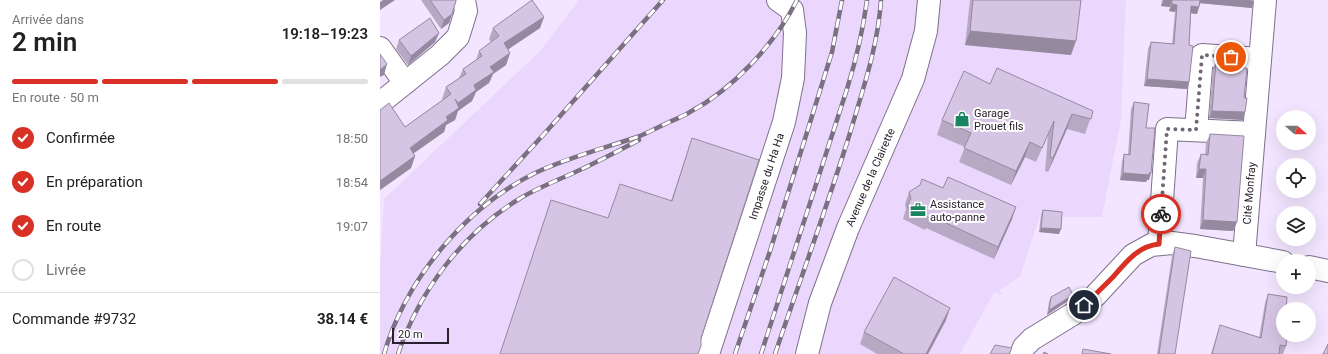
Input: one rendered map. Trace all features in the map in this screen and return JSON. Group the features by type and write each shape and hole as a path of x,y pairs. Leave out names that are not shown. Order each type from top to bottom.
{"street":[{"path":"380,103 440,55 458,37 466,11 464,0"},
{"name":"Impasse du Ha Ha","path":"708,354 784,122 794,78 795,33 792,10 778,0"},
{"name":"Avenue de la Clairette","path":"807,354 820,303 848,228 913,79 926,31 929,0"},
{"name":"Cité Monfray","path":"1244,255 1265,0"},
{"path":"380,48 405,83"},
{"path":"1196,130 1202,55 1260,59"},
{"path":"1159,244 1167,129 1254,133"},
{"path":"1021,354 1024,347 1032,339 1073,314 1095,296 1133,255 1151,244 1172,243 1188,245 1276,261"},
{"path":"1316,268 1328,271"}],"shaded area":[{"path":"579,0 1126,0 1121,120 1102,217 1061,217 1040,215 1020,277 1000,290 1002,294 994,293 960,354 380,354 380,268 384,199 540,51"}],"building":[{"path":"430,0 456,0 452,14 444,20"},
{"path":"532,0 544,17 504,43 510,53 490,67 494,72 474,85 476,90 458,103 455,99 459,108 446,117 448,120 410,148 415,156 380,181 380,110 389,103 405,127 451,94 446,87 466,74 463,69 482,56 479,51 499,36 493,28"},
{"path":"973,0 1081,0 1076,41 970,31"},
{"path":"1172,0 1200,0 1199,7 1191,6 1189,45 1193,46 1189,82 1147,79 1151,42 1174,44 1177,5 1172,4"},
{"path":"430,18 439,33 411,56 399,40"},
{"path":"380,54 387,64 380,70"},
{"path":"1216,61 1235,62 1235,68 1247,68 1244,98 1247,98 1245,112 1212,111"},
{"path":"997,68 1093,111 1091,119 1072,114 1053,158 1050,157 1054,121 1042,148 1030,142 1016,171 964,148 971,133 942,120 964,71 990,84"},
{"path":"1134,102 1149,104 1146,128 1155,128 1151,173 1149,173 1149,175 1123,173 1124,154 1130,155"},
{"path":"1210,134 1244,136 1237,222 1203,220 1206,169 1199,169 1201,154 1208,155"},
{"path":"692,138 759,160 701,338 701,346 698,354 500,354 551,200 608,218 620,184 672,201"},
{"path":"948,177 1016,207 998,247 931,216 930,218 907,207 911,198 909,192 920,185 922,179 943,188"},
{"path":"1043,210 1062,212 1061,229 1041,228"},
{"path":"1175,247 1191,251 1175,354 1159,354"},
{"path":"894,277 950,308 926,354 904,354 864,332"},
{"path":"1069,287 1073,295 1049,310 1051,297"},
{"path":"1268,294 1287,297 1287,302 1276,302 1276,342 1286,342 1286,346 1280,345 1279,354 1212,354 1220,325 1261,338"},
{"path":"1328,344 1328,354 1323,354"},
{"path":"995,345 1012,348 1009,354 990,354"},
{"path":"1083,349 1111,354 1082,354"}],"railway":[{"path":"480,204 663,0"},
{"path":"384,354 394,326 407,299 423,273 442,248 462,226 485,206 509,188 535,173 574,157 640,136 684,115 706,102 737,78 765,49 788,17 797,0"},
{"path":"735,354 770,251 832,52 842,0"},
{"path":"761,354 850,78 861,34 867,0"},
{"path":"775,354 832,188 860,100 877,34 881,0"},
{"path":"398,354 407,330 431,286 445,266 479,229 498,213 519,199 589,166 639,140"}],"way so far":[{"path":"1161,214 1167,129 1196,130 1202,55 1231,57"}],"place":[{"name":"Garage Prouet fils","path":"962,119"},
{"name":"Assistance auto-panne","path":"918,210"}],"route":[{"path":"1084,305 1095,296 1133,255 1151,244 1159,244 1161,214"}]}
